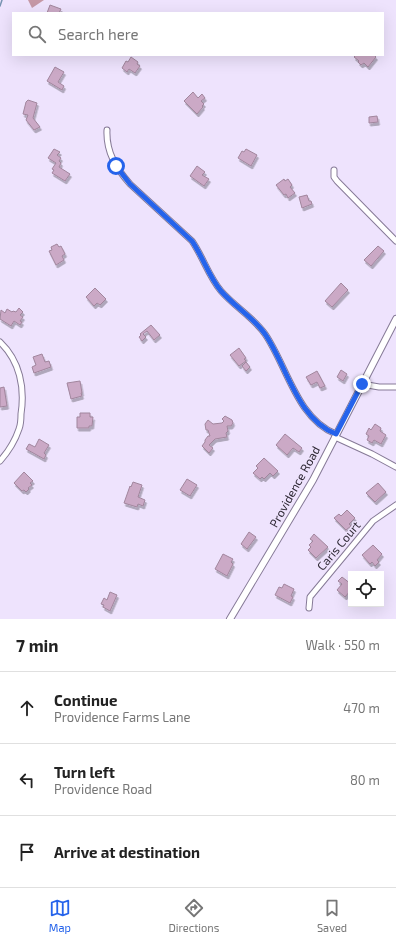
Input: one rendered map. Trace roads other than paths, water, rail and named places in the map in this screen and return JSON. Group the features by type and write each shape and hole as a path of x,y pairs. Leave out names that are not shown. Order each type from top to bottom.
{"street":[{"path":"107,130 109,150 114,163 121,174 192,241 199,251 212,279 220,290 228,299 253,320 265,335 306,409 322,427 336,436 396,467"},
{"path":"334,170 334,177 336,181 396,241"},
{"name":"Providence Road","path":"230,619 293,515 336,436 396,319"},
{"path":"0,342 13,358 21,375 23,403 19,429 9,450 0,461"},
{"path":"362,384 379,387 396,387"},
{"name":"Caris Court","path":"309,608 310,597 356,541 373,522 396,504"}],"waterway":[{"path":"0,6 2,0"}]}
